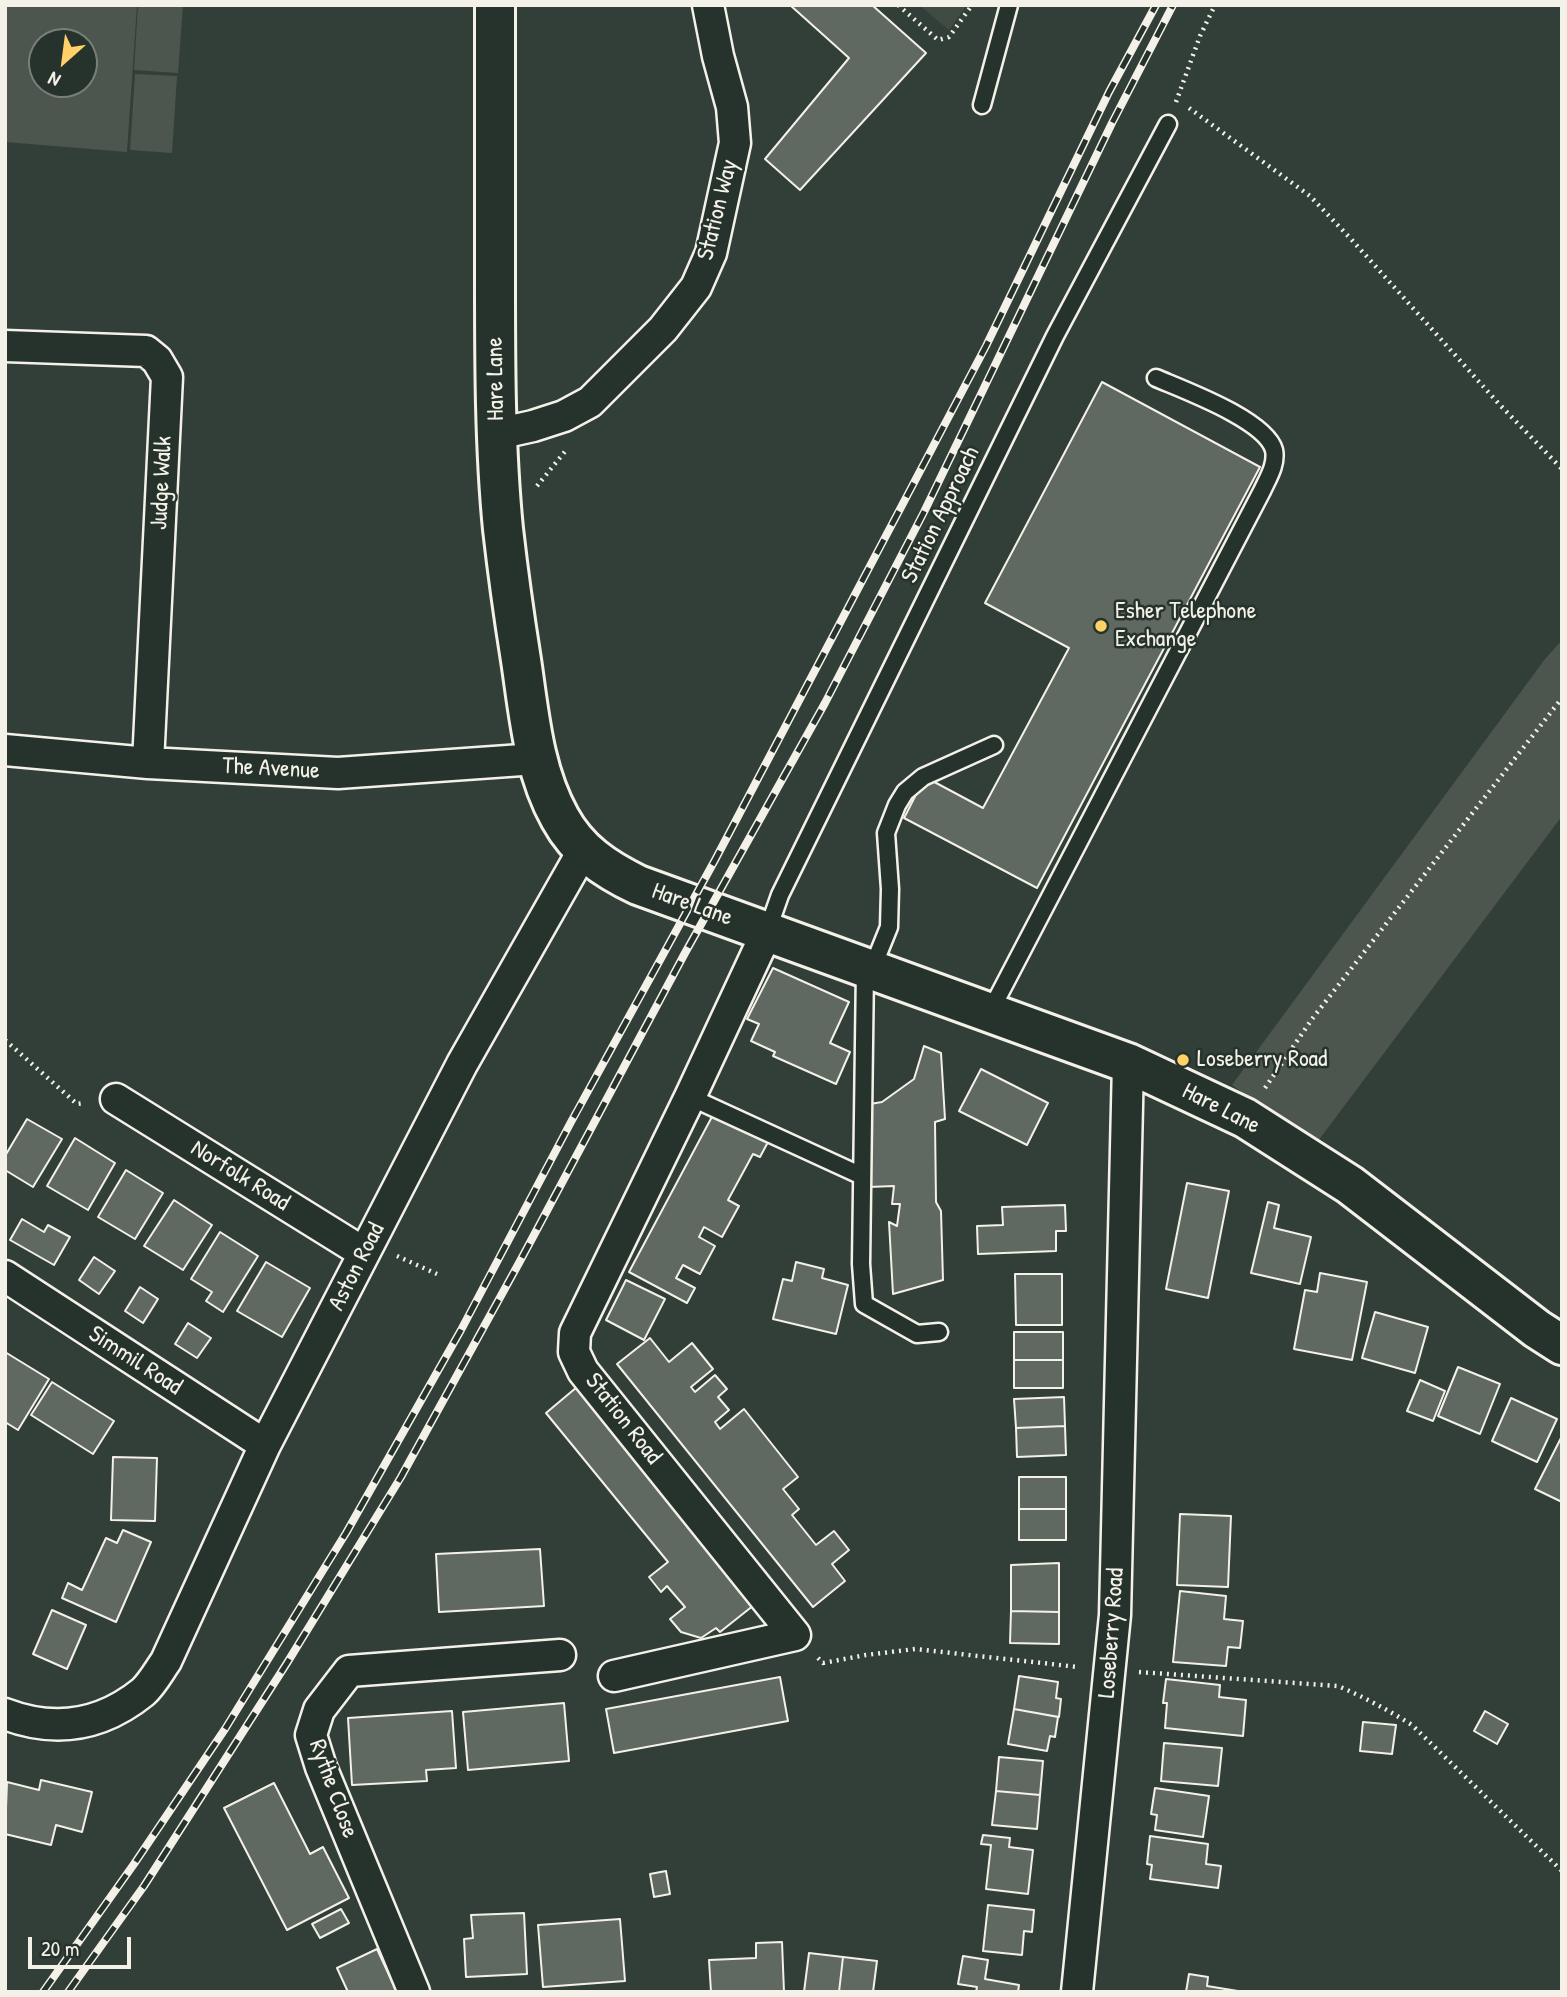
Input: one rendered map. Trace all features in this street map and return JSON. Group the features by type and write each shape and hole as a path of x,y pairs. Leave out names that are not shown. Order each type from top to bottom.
{"street":[{"name":"Hare Lane","path":"495,5 497,434 503,527 536,759 560,818 583,851 615,874 638,885 1128,1063 1245,1118 1350,1185 1537,1329 1562,1345"},
{"name":"Station Way","path":"497,434 564,416 590,402 663,329 696,287 711,253 735,143 732,107 708,5"},
{"name":"Judge Walk","path":"5,346 146,351 157,360 167,377 148,763"},
{"name":"The Avenue","path":"5,750 148,763 338,773 536,759"},
{"name":"Aston Road","path":"5,1714 48,1726 78,1723 115,1710 145,1690 166,1661 265,1445 462,1064 583,851"},
{"name":"Station Road","path":"767,932 575,1333 574,1352 583,1371 795,1635"},
{"name":"Loseberry Road","path":"1077,1992 1115,1615 1128,1063"},
{"name":"Norfolk Road","path":"116,1100 364,1253"},
{"name":"Simmil Road","path":"5,1276 265,1445"},
{"path":"614,1676 795,1635"},
{"name":"Rythe Close","path":"414,1992 321,1767 311,1735 319,1710 349,1671 560,1655"}],"lane":[{"path":"982,105 1009,5"},
{"name":"Station Approach","path":"767,932 786,883 1055,336 1168,124"},
{"path":"990,1012 1250,515 1274,464 1275,452 1261,430 1234,413 1156,378"},
{"path":"939,1332 917,1334 864,1304 861,1264 862,1176 869,968 889,927 890,889 886,833 897,805 905,792 923,777 994,745"},
{"path":"690,1097 862,1176"}],"path":[{"path":"898,5 938,40 949,37 972,5"},
{"path":"1168,124 1200,36 1215,5"},
{"path":"1177,100 1310,196 1499,404 1562,469"},
{"path":"503,527 580,433 590,402"},
{"path":"1245,1118 1312,1019 1562,698"},
{"path":"5,1040 77,1104 116,1100"},
{"path":"364,1253 400,1256 437,1274"},
{"path":"795,1635 824,1663 915,1649 1111,1670 1338,1686 1387,1709 1412,1725 1562,1871"}],"shaded area":[{"path":"5,5 137,5 127,152 5,142"},
{"path":"138,5 183,5 178,73 134,70"},
{"path":"919,5 967,5 949,30"},
{"path":"135,74 177,76 172,153 130,150"},
{"path":"1562,640 1562,816 1315,1145 1232,1085 1545,659"}],"building":[{"path":"790,5 872,5 926,53 800,190 765,159 849,58"},
{"name":"Esher Telephone Exchange","path":"1102,382 1260,467 1037,888 904,818 925,777 983,808 1069,648 985,603"},
{"path":"773,968 849,1002 830,1043 850,1052 836,1084 773,1056 775,1052 751,1041 759,1024 747,1019"},
{"path":"924,1046 941,1053 945,1119 935,1122 936,1202 941,1211 943,1280 893,1294 889,1222 897,1226 900,1204 892,1204 894,1186 869,1187 870,1104 882,1102 914,1079"},
{"path":"981,1069 1048,1103 1027,1145 959,1111"},
{"path":"714,1113 768,1142 760,1157 753,1154 728,1200 739,1206 722,1237 704,1227 699,1237 715,1246 700,1274 683,1265 676,1278 695,1288 687,1303 629,1272"},
{"path":"27,1119 62,1139 33,1187 5,1170 5,1156"},
{"path":"75,1138 115,1163 88,1210 47,1186"},
{"path":"126,1170 163,1193 135,1239 98,1217"},
{"path":"1187,1183 1229,1191 1208,1298 1166,1289"},
{"path":"174,1200 212,1225 183,1270 144,1246"},
{"path":"1268,1202 1279,1205 1274,1228 1311,1237 1300,1284 1251,1273"},
{"path":"1065,1205 1066,1231 1056,1231 1056,1251 978,1254 977,1226 1003,1225 1002,1207"},
{"path":"22,1219 44,1232 48,1225 70,1237 54,1265 10,1240"},
{"path":"220,1232 258,1256 223,1312 206,1301 212,1292 191,1279"},
{"path":"94,1257 115,1271 99,1294 79,1280"},
{"path":"266,1262 310,1288 282,1337 237,1311"},
{"path":"796,1262 824,1269 822,1278 848,1285 836,1334 773,1319 783,1279 792,1281"},
{"path":"1320,1273 1367,1282 1352,1360 1294,1349 1305,1290 1317,1292"},
{"path":"1015,1274 1062,1274 1062,1325 1016,1325"},
{"path":"626,1280 665,1299 644,1340 606,1320"},
{"path":"140,1287 158,1299 143,1323 125,1311"},
{"path":"1375,1312 1428,1327 1415,1373 1362,1358"},
{"path":"188,1323 211,1338 197,1358 175,1344"},
{"path":"1014,1332 1063,1332 1063,1360 1014,1360"},
{"path":"650,1338 669,1362 692,1343 713,1369 691,1387 695,1392 715,1375 727,1389 718,1397 729,1410 715,1422 720,1429 744,1409 798,1477 783,1489 799,1509 792,1515 816,1545 834,1531 849,1550 832,1564 845,1581 813,1607 617,1364"},
{"path":"5,1352 49,1379 18,1430 5,1422"},
{"path":"1014,1360 1063,1360 1063,1388 1014,1388"},
{"path":"1458,1367 1500,1384 1480,1434 1438,1416"},
{"path":"1420,1380 1445,1391 1433,1421 1407,1411"},
{"path":"52,1382 114,1421 93,1454 31,1415"},
{"path":"577,1387 754,1605 720,1632 716,1628 701,1638 681,1632 670,1619 685,1607 667,1586 661,1592 649,1577 668,1562 546,1413"},
{"path":"1064,1397 1065,1426 1016,1428 1014,1399"},
{"path":"1511,1398 1557,1419 1537,1462 1492,1441"},
{"path":"1065,1426 1066,1455 1017,1457 1016,1428"},
{"path":"1562,1436 1562,1502 1535,1489"},
{"path":"113,1457 157,1458 155,1521 111,1520"},
{"path":"1019,1477 1066,1477 1066,1509 1019,1509"},
{"path":"1019,1509 1066,1509 1066,1540 1019,1540"},
{"path":"1180,1514 1231,1516 1228,1587 1177,1585"},
{"path":"123,1530 151,1542 116,1622 62,1598 68,1583 82,1590 106,1538 117,1543"},
{"path":"540,1549 544,1606 439,1612 436,1554"},
{"path":"1059,1563 1059,1612 1011,1611 1011,1565"},
{"path":"1180,1591 1226,1596 1224,1619 1243,1621 1240,1648 1228,1647 1226,1666 1173,1662"},
{"path":"52,1610 86,1625 67,1669 33,1654"},
{"path":"1011,1611 1059,1612 1059,1644 1010,1643"},
{"path":"1019,1676 1058,1682 1056,1698 1061,1699 1059,1717 1014,1709"},
{"path":"780,1677 788,1721 614,1753 606,1709"},
{"path":"1166,1679 1220,1685 1219,1697 1246,1700 1243,1736 1165,1728 1167,1703 1163,1703"},
{"path":"564,1703 569,1761 468,1770 463,1712"},
{"path":"1014,1709 1058,1717 1055,1737 1050,1736 1047,1751 1008,1744"},
{"path":"452,1711 456,1768 426,1770 427,1781 352,1785 348,1718"},
{"path":"1485,1711 1508,1724 1497,1744 1474,1731"},
{"path":"1363,1722 1396,1725 1392,1754 1360,1751"},
{"path":"1164,1743 1222,1748 1218,1786 1161,1781"},
{"path":"999,1757 1043,1761 1040,1795 996,1791"},
{"path":"41,1780 92,1792 82,1832 56,1825 51,1845 5,1834 7,1782 39,1790"},
{"path":"274,1783 310,1854 323,1847 349,1898 287,1930 224,1808"},
{"path":"1155,1788 1209,1796 1203,1837 1155,1830 1157,1815 1151,1814"},
{"path":"996,1791 1040,1795 1037,1829 992,1825"},
{"path":"983,1835 1010,1838 1009,1847 1033,1850 1028,1894 986,1889 991,1845 981,1844"},
{"path":"1150,1836 1208,1844 1206,1864 1221,1866 1218,1888 1150,1879 1152,1865 1147,1864"},
{"path":"666,1871 670,1894 654,1897 650,1874"},
{"path":"988,1905 1034,1910 1032,1932 1024,1931 1022,1955 983,1951"},
{"path":"341,1909 349,1923 320,1938 312,1924"},
{"path":"524,1913 527,1974 466,1977 464,1939 473,1938 471,1915"},
{"path":"620,1919 625,1981 543,1987 538,1925"},
{"path":"782,1942 784,1992 711,1992 709,1960 756,1958 756,1943"},
{"path":"377,1949 397,1992 348,1992 337,1968"},
{"path":"809,1953 843,1957 839,1992 804,1992"},
{"path":"963,1956 988,1960 985,1979 1019,1985 1018,1992 976,1992 977,1987 958,1984"},
{"path":"843,1957 877,1961 873,1992 839,1992"},
{"path":"1189,1974 1208,1977 1207,1986 1244,1992 1186,1992"}],"railway":[{"path":"43,1992 225,1729 346,1533 461,1330 571,1122 715,860 986,346 1109,92 1156,5"},
{"path":"68,1992 144,1886 287,1663 401,1477 685,953 825,703 924,512 1112,123 1173,5"}],"place":[{"name":"Esher Telephone Exchange","path":"1101,626"},
{"name":"Loseberry Road","path":"1183,1060"}]}
